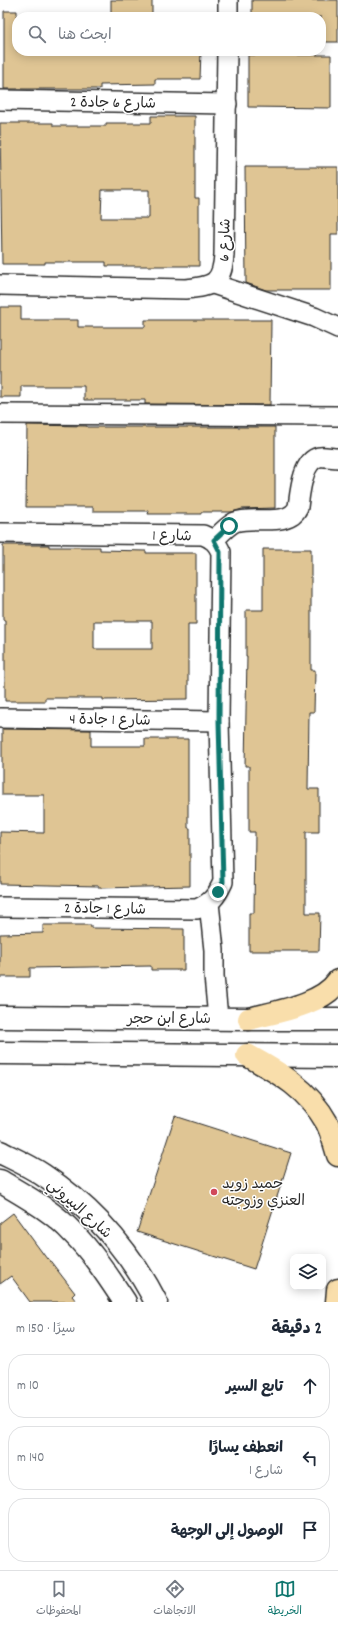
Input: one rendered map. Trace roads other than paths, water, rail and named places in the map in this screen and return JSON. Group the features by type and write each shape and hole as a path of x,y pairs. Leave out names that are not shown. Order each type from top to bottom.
{"main road":[{"path":"250,1019 300,1005 320,996 335,986 338,981"},
{"name":"شارع ابن حجر","path":"0,1017 338,1019"},
{"path":"0,1052 338,1056"},
{"path":"247,1055 283,1075 308,1096 328,1124 338,1155"},
{"name":"شارع البيروني","path":"0,1152 43,1175 84,1207 114,1238 144,1279 156,1302"},
{"name":"شارع البيروني","path":"0,1181 35,1202 73,1232 98,1262 125,1302"},
{"path":"337,1302 338,1290"}],"street":[{"path":"228,0 228,12"},
{"name":"شارع 6","path":"0,285 186,289 213,284 219,278 223,269 224,255 227,56"},
{"name":"شارع 6 جادة 2","path":"0,100 226,104"},
{"path":"213,284 314,317 338,328"},
{"path":"0,414 338,416"},
{"path":"214,540 229,526 240,520 283,519 290,517 296,512 298,507 306,468 310,462 319,457 338,458"},
{"name":"شارع 1","path":"0,533 203,535 214,540 220,552 219,721 223,882 218,892 209,903"},
{"name":"شارع 1 جادة 4","path":"0,718 219,721"},
{"path":"209,903 214,950 214,976 218,1018"},
{"name":"شارع 1 جادة 2","path":"0,907 197,909 209,903"}],"place":[{"name":"حميد زويد العنزي وزوجته","path":"214,1192"}]}
